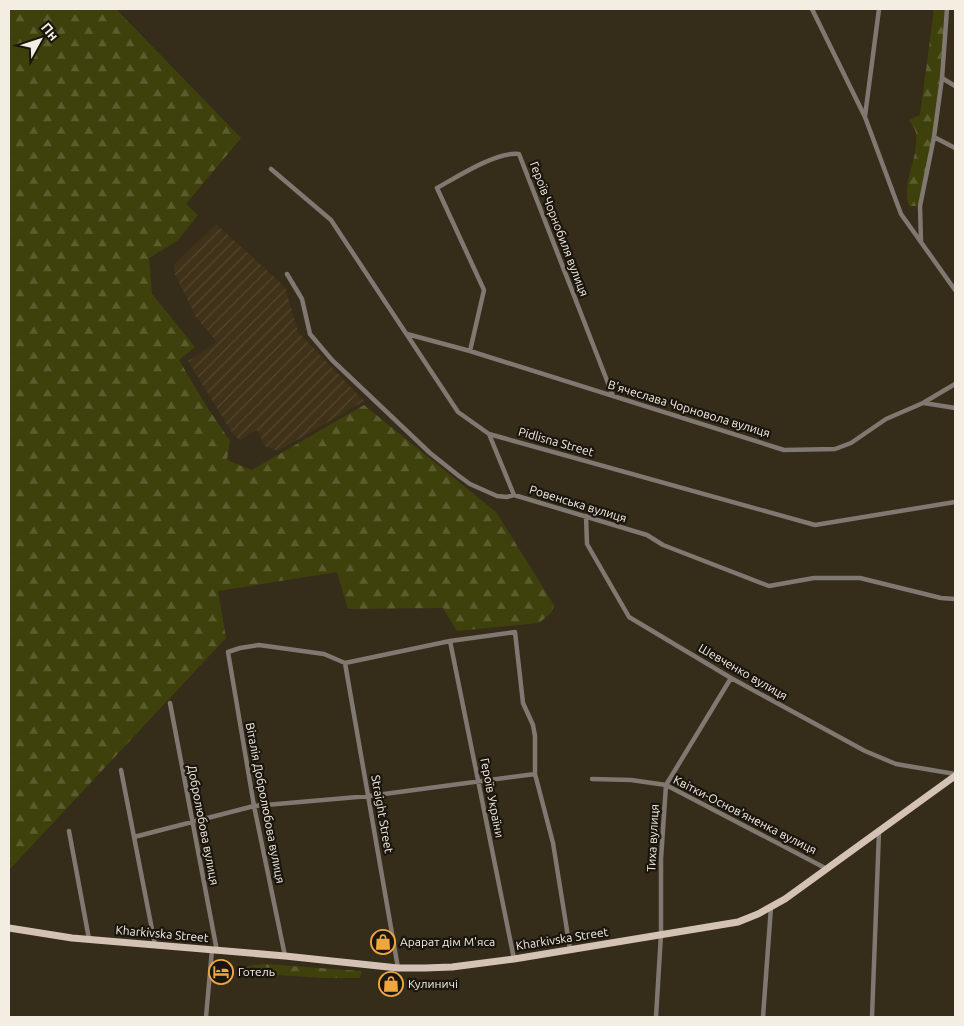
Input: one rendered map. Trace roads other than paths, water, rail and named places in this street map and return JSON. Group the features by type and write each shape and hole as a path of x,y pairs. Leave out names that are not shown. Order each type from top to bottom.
{"main road":[{"name":"Kharkivska Street","path":"9,928 89,939 398,968 452,967 514,959 738,922 758,914 785,900 955,775"}],"street":[{"path":"812,9 865,117 901,214 955,290"},
{"path":"865,117 879,9"},
{"path":"921,243 920,206 934,137 942,78 947,9"},
{"path":"942,78 955,86"},
{"path":"934,137 955,148"},
{"name":"Героїв Чорнобиля вулиця","path":"470,351 484,290 437,188 476,166 512,153 519,154 613,396"},
{"name":"Pidlisna Street","path":"271,169 331,220 458,412 490,434 815,526 955,502"},
{"name":"Ровенська вулиця","path":"287,274 302,299 310,334 332,360 430,453 470,484 496,496 507,497 514,494 646,535 663,545 769,586 814,578 860,578 941,598 955,599"},
{"name":"В'ячеслава Чорновола вулиця","path":"407,334 470,351 784,450 835,449 851,443 886,419 923,403 955,384"},
{"path":"923,403 955,408"},
{"path":"490,434 514,494"},
{"name":"Шевченко вулиця","path":"586,516 587,544 629,617 731,678 865,751 896,764 955,775"},
{"path":"345,663 450,641 515,632 524,703 533,724 535,736 535,774 553,843 570,949"},
{"name":"Героїв України","path":"450,641 514,959"},
{"name":"Віталія Добролюбова вулиця","path":"285,956 254,806 228,652 259,645 324,654 345,663"},
{"name":"Straight Street","path":"345,663 398,968"},
{"name":"Тиха вулиця","path":"656,1017 661,934 661,859 666,785 731,678"},
{"name":"Добролюбова вулиця","path":"170,703 215,950 206,1017"},
{"path":"121,770 155,945"},
{"path":"134,838 254,806 369,796 535,774"},
{"name":"Квітки-Основ'яненка вулиця","path":"592,779 631,780 666,785 827,869"},
{"path":"70,831 89,939"},
{"path":"872,1017 879,831"},
{"path":"763,1017 771,907"}],"place":[{"name":"Арарат дім М'яса","path":"383,942"},
{"name":"Готель","path":"221,972"},
{"name":"Кулиничі","path":"391,984"}]}
